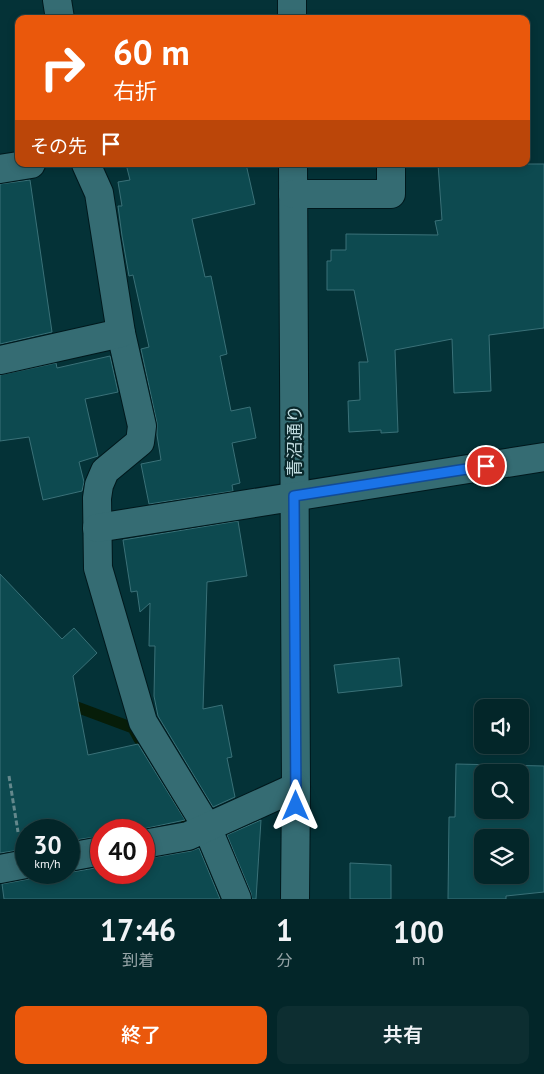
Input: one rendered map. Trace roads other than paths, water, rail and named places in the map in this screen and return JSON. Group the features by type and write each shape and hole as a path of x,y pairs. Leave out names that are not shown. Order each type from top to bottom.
{"street":[{"path":"57,0 59,15"},
{"path":"292,0 292,15"},
{"path":"0,169 15,167"},
{"path":"87,167 99,193 121,333 142,426 140,442 105,471 99,485 97,498 98,568 143,722 199,831 237,899"},
{"name":"青沼通り","path":"293,167 296,787 294,899"},
{"path":"293,194 391,194 391,167"},
{"path":"0,360 121,333"},
{"path":"97,528 544,457"},
{"path":"155,841 199,831 296,787"}],"waterway":[{"path":"66,703 133,728 139,739"},
{"path":"175,800 195,834"}]}
